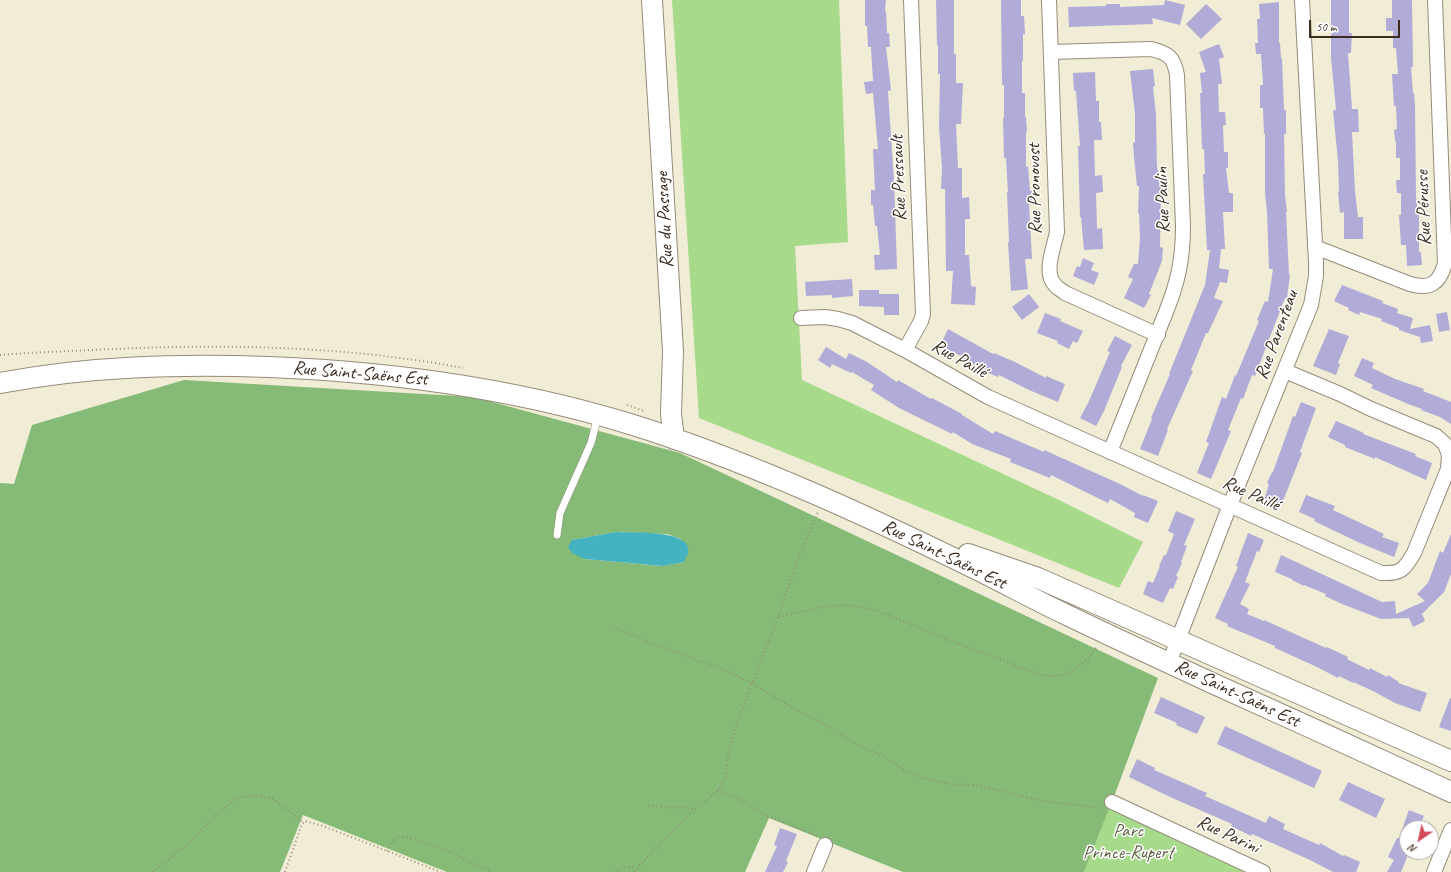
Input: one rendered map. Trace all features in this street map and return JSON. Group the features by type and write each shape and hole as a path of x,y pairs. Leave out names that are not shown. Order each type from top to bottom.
{"main road":[{"name":"Rue du Passage","path":"652,0 673,351 671,414 674,439"},
{"name":"Rue Saint-Saëns Est","path":"0,383 89,370 231,366 314,369 437,381 521,396 645,429 748,467 824,498 984,573 1104,633 1451,792"},
{"name":"Rue Saint-Saëns Est","path":"0,375 40,376"},
{"name":"Rue Saint-Saëns Est","path":"874,521 1038,578 1451,761"}],"street":[{"name":"Rue Pressault","path":"905,350 921,321 923,314 911,0"},
{"name":"Rue Pronovost","path":"1049,0 1057,232 1049,265 1049,275 1054,285 1065,293 1158,335"},
{"name":"Rue Parenteau","path":"1168,663 1311,305 1316,276 1302,0"},
{"name":"Rue Pérusse","path":"1315,247 1419,287 1429,286 1443,273 1445,262 1435,0"},
{"name":"Rue Paulin","path":"1051,52 1151,49 1161,51 1169,55 1175,64 1177,75 1183,244 1181,266 1175,289 1158,335 1110,452"},
{"name":"Rue Paillé","path":"801,318 838,319 852,323 905,350 988,397 1380,573 1396,574 1407,566 1414,553 1448,469 1449,455 1445,444 1436,436 1423,430 1285,371"},
{"name":"Rue Parini","path":"1112,802 1263,872"},
{"path":"1434,872 1451,830"},
{"path":"814,872 825,845"}],"lane":[{"path":"557,535 560,513 591,444 598,416"}],"path":[{"path":"634,872 695,808 718,790 725,778 729,749 739,718 824,498"},
{"path":"778,617 835,605 859,606 893,616 922,629 1027,669 1050,676 1061,675 1083,665 1092,655 1104,633"},
{"path":"613,627 656,645 722,669 753,684 793,708 828,726 860,746 883,756 901,768 922,778 949,784 974,785 1044,801 1080,804 1099,808 1112,802"},
{"path":"718,790 734,796 763,814 818,835 825,845"},
{"path":"153,872 191,841 213,818 236,798 256,795 273,799 304,823"},
{"path":"648,805 668,808 695,808"},
{"path":"285,872 302,824 305,821 323,826 387,850 441,872"},
{"path":"387,850 398,836 408,837 429,844 492,872"},
{"path":"613,872 624,867 634,867"}],"green space":[{"path":"672,0 839,0 848,242 795,246 802,380 1059,500 1143,542 1119,588 699,418"},
{"path":"184,380 474,397 680,453 1158,678 1112,802 1084,872 903,872 769,818 745,872 447,872 303,815 280,872 0,872 0,483 14,484 32,425","holes":["616,532 667,534 681,539 684,562 661,566 585,559 572,540"]},
{"name":"Parc Prince-Rupert","path":"1112,802 1263,872 1084,872"}],"water":[{"path":"616,532 647,533 672,536 681,540 687,545 688,553 684,562 662,566 585,559 572,553 568,547 572,540"}],"building":[{"path":"865,0 886,0 885,11 890,47 886,47 891,90 888,91 894,181 897,269 875,270 874,255 880,255 877,226 875,226 873,205 871,205 871,190 875,190 873,149 878,149 873,93 866,94 864,82 873,81 871,47 868,47 867,26 865,26"},
{"path":"936,0 954,0 954,54 956,54 956,83 963,83 961,124 956,124 958,168 962,168 962,198 969,197 970,219 965,219 965,255 969,255 971,286 976,287 975,305 951,304 953,271 946,271 945,189 941,189 942,168 939,127 940,74 938,74"},
{"path":"1001,0 1021,0 1021,16 1024,16 1025,34 1023,34 1022,93 1025,93 1025,117 1027,131 1026,167 1028,166 1030,191 1032,191 1032,204 1029,204 1032,259 1025,259 1028,289 1011,291 1008,242 1008,192 1006,158 1004,158 1004,85 1002,85"},
{"path":"1165,0 1185,5 1180,25 1152,18 1153,24 1069,27 1068,7 1106,6 1106,4 1120,4 1120,7 1164,5"},
{"path":"1331,0 1349,0 1349,33 1352,33 1351,53 1348,53 1352,109 1358,109 1359,132 1352,132 1355,191 1358,217 1363,217 1363,239 1344,239 1344,212 1340,213 1338,161 1333,110 1336,110 1331,58"},
{"path":"1392,0 1412,0 1413,67 1411,67 1415,105 1416,197 1419,214 1419,252 1421,252 1422,265 1407,266 1406,245 1401,245 1399,215 1401,215 1401,193 1397,193 1396,180 1400,180 1400,158 1396,158 1396,141 1394,130 1397,129 1396,106 1394,106 1392,74 1398,74 1396,48 1393,48 1393,31 1386,31 1386,18 1392,18"},
{"path":"1279,2 1279,43 1282,58 1284,110 1286,110 1286,134 1284,134 1285,195 1290,275 1287,298 1285,298 1255,376 1252,375 1243,399 1241,398 1228,430 1231,431 1211,479 1197,473 1209,443 1206,442 1222,397 1226,399 1259,321 1257,320 1265,301 1268,302 1273,269 1269,269 1265,193 1265,134 1263,108 1260,108 1260,85 1263,85 1261,54 1256,54 1255,43 1258,43 1257,19 1260,19 1259,4"},
{"path":"1206,4 1222,19 1201,39 1186,24"},
{"path":"1219,44 1224,57 1219,59 1222,84 1218,84 1219,112 1225,112 1226,125 1223,125 1224,152 1228,152 1228,168 1226,168 1229,193 1233,193 1233,212 1223,212 1225,249 1221,249 1219,268 1229,270 1227,283 1220,282 1214,298 1223,301 1208,333 1206,333 1191,370 1193,371 1167,429 1168,430 1158,456 1140,449 1205,285 1210,250 1207,250 1203,174 1205,174 1204,149 1202,149 1200,93 1202,93 1200,73 1206,72 1199,52"},
{"path":"1153,69 1155,86 1153,87 1156,115 1157,169 1161,190 1160,247 1163,248 1162,261 1149,294 1151,295 1144,308 1124,298 1133,279 1128,277 1134,264 1138,264 1140,238 1138,213 1139,186 1137,186 1133,143 1135,142 1135,114 1130,71"},
{"path":"1095,72 1096,101 1099,101 1099,122 1101,122 1102,140 1094,140 1095,176 1102,175 1103,192 1096,193 1097,229 1102,228 1103,249 1084,250 1080,217 1078,146 1080,146 1076,91 1074,91 1073,73"},
{"path":"1083,258 1094,263 1091,270 1099,273 1094,285 1073,276 1077,266 1080,267"},
{"path":"852,279 853,296 832,298 832,295 806,296 805,282"},
{"path":"1342,285 1383,301 1382,303 1398,309 1397,313 1413,318 1410,329 1430,325 1433,341 1421,343 1420,337 1399,330 1399,328 1381,321 1382,319 1360,312 1359,315 1348,310 1349,308 1334,301"},
{"path":"859,290 879,290 879,294 899,294 899,315 884,315 884,307 859,306"},
{"path":"1029,294 1039,307 1022,320 1012,307"},
{"path":"1447,312 1450,330 1439,332 1436,314"},
{"path":"1045,313 1061,319 1060,321 1083,331 1077,343 1073,341 1069,349 1057,343 1058,341 1037,333"},
{"path":"948,329 993,354 994,353 1015,362 1046,378 1046,376 1065,384 1058,402 999,375 998,377 986,372 963,357 940,346"},
{"path":"1329,329 1349,336 1338,363 1340,364 1336,375 1313,366"},
{"path":"1115,336 1132,345 1121,366 1122,367 1104,411 1096,426 1080,418 1110,352 1107,351"},
{"path":"826,347 846,359 849,353 867,362 897,382 898,380 931,399 932,398 962,414 993,434 995,431 1044,452 1044,450 1143,496 1158,501 1148,523 1134,517 1135,513 1110,499 1108,503 1051,475 1050,478 1010,462 1011,459 972,444 953,432 952,434 899,408 871,390 874,385 852,372 851,373 832,364 830,368 818,360"},
{"path":"1362,358 1374,363 1372,368 1395,379 1424,389 1423,391 1451,402 1451,424 1440,417 1371,388 1373,385 1354,376"},
{"path":"1301,402 1316,408 1300,452 1302,453 1281,506 1264,500 1269,484 1267,483 1273,472 1293,416 1295,417"},
{"path":"1336,421 1364,433 1363,434 1416,454 1415,456 1432,463 1426,480 1375,457 1375,459 1345,447 1345,445 1328,437"},
{"path":"1306,495 1335,506 1333,510 1384,534 1382,537 1399,543 1394,557 1360,543 1314,521 1315,519 1299,512"},
{"path":"1176,511 1195,519 1184,545 1187,546 1176,576 1178,577 1173,589 1170,588 1163,603 1143,594 1148,581 1153,583 1164,555 1166,555 1174,534 1168,531"},
{"path":"1248,533 1264,540 1259,552 1257,551 1245,582 1250,584 1240,604 1249,609 1247,614 1264,620 1326,648 1327,647 1348,657 1347,659 1369,670 1370,668 1387,677 1388,675 1399,682 1398,683 1427,693 1420,712 1395,703 1373,691 1339,676 1338,678 1275,648 1275,646 1227,626 1228,624 1215,618 1238,567 1236,566"},
{"path":"1451,534 1451,574 1444,592 1422,614 1425,621 1413,627 1409,618 1381,619 1342,604 1325,596 1326,594 1304,586 1275,572 1281,555 1382,602 1395,601 1396,614 1425,601 1417,594 1428,583 1440,551 1443,553"},
{"path":"1161,697 1205,717 1197,734 1154,713"},
{"path":"1450,698 1451,699 1451,731 1439,727"},
{"path":"1225,726 1322,771 1314,788 1217,744"},
{"path":"1137,759 1155,768 1154,770 1207,793 1205,796 1266,823 1269,816 1285,824 1283,829 1319,845 1320,843 1343,856 1344,855 1360,862 1356,872 1333,872 1252,834 1251,836 1231,826 1232,824 1129,777"},
{"path":"1348,782 1385,799 1376,818 1339,800"},
{"path":"1409,810 1424,816 1422,820 1405,820"},
{"path":"780,828 797,834 786,861 788,862 783,872 765,872 777,846 774,845"},
{"path":"1397,838 1399,838 1399,860 1406,860 1401,872 1387,872 1394,860 1388,857"}]}
